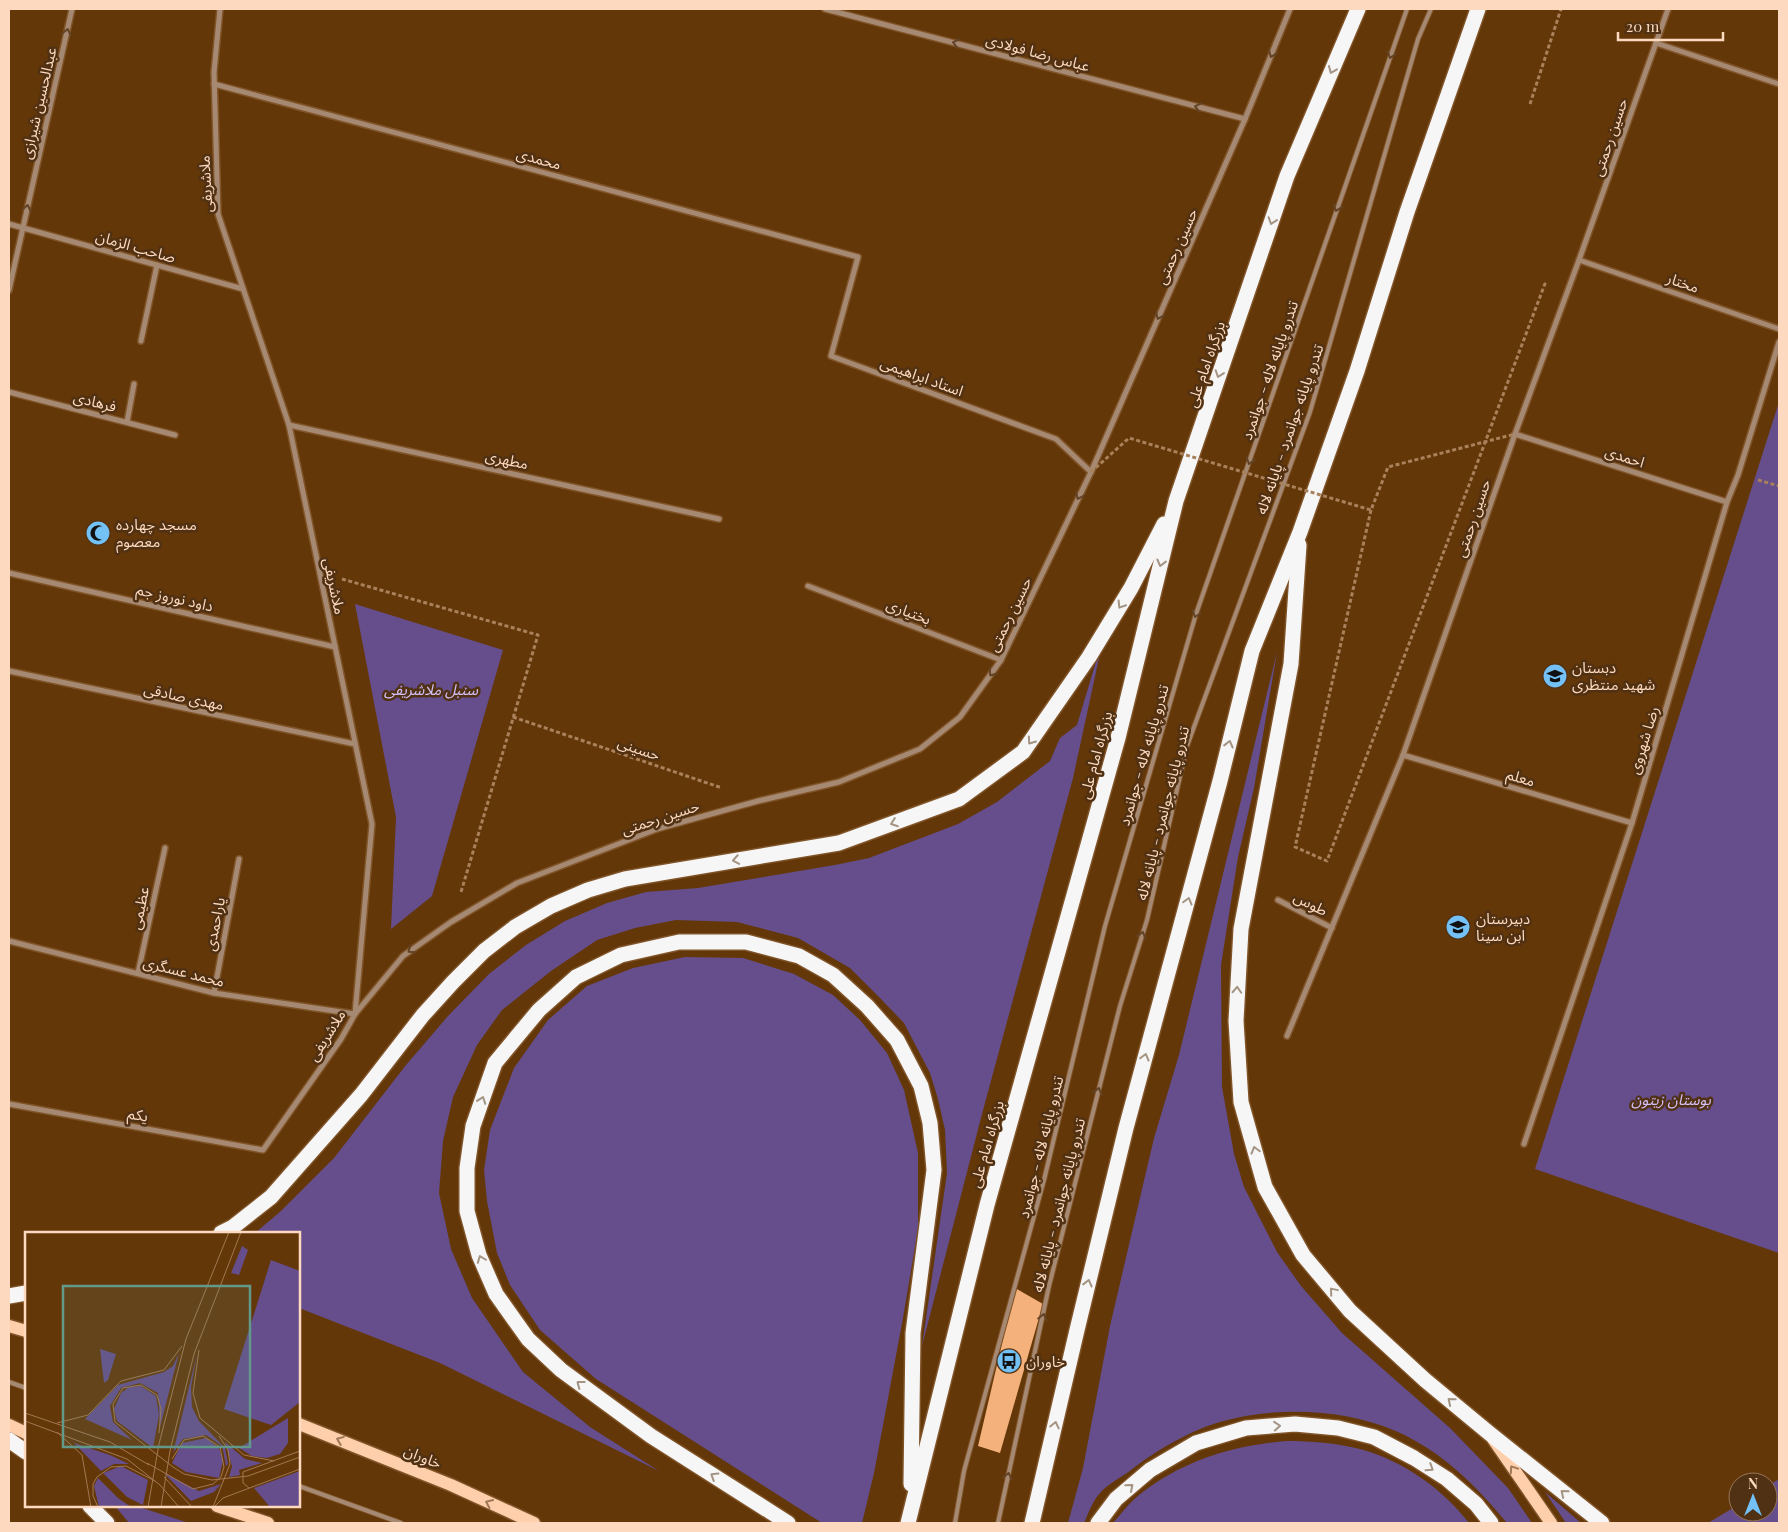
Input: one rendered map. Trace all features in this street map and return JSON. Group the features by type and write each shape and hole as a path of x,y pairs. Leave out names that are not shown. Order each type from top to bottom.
{"highway":[{"name":"بزرگراه امام علی","path":"910,1516 987,1205 1118,738 1176,500 1288,176 1358,9"},
{"path":"1032,1523 1126,1128 1217,791 1252,651 1300,532 1357,371 1407,212 1478,9"},
{"path":"224,1232 271,1197 361,1095 447,989 484,952 515,927 551,906 588,890 625,879 839,842 959,799 1023,752 1089,657 1132,588 1176,500"},
{"path":"1300,532 1291,664 1241,929 1236,1021 1241,1102 1265,1188 1303,1255 1350,1311 1425,1380 1602,1523"},
{"path":"788,1523 651,1436 561,1370 528,1339 496,1294 479,1255 467,1211 467,1168 473,1126 495,1063 538,1010 576,977 621,955 679,942 746,942 799,956 833,975 867,1006 897,1040 921,1086 930,1123 934,1170 913,1332 910,1516"},
{"path":"9,1296 25,1293"},
{"path":"1098,1523 1116,1499 1150,1470 1196,1443 1246,1428 1295,1424 1338,1428 1374,1437 1414,1458 1447,1479 1476,1504 1491,1523"},
{"path":"9,1440 25,1451"},
{"path":"91,1507 107,1523"}],"main road":[{"path":"9,1326 25,1332"},
{"name":"خاوران","path":"300,1424 451,1485 534,1523"},
{"path":"9,1425 25,1433"},
{"path":"1489,1433 1551,1523"},
{"path":"219,1507 268,1523"}],"street":[{"name":"عبدالحسین شیرازی","path":"9,290 72,9"},
{"name":"ملاشریفی","path":"220,9 214,72 218,214 289,425 372,824 355,1014 341,1039 263,1150"},
{"name":"عباس رضا فولادی","path":"825,9 1245,120"},
{"name":"حسین رحمتی","path":"355,1014 404,956 451,922 517,883 657,828 839,782 920,749 960,717 1001,660 1091,472 1245,120 1290,9"},
{"name":"حسین رحمتی","path":"1286,1036 1404,754 1515,434 1668,9"},
{"path":"1656,42 1779,84"},
{"name":"محمدی","path":"214,84 858,257"},
{"name":"صاحب الزمان","path":"9,224 243,289"},
{"name":"استاد ابراهیمی","path":"858,257 831,356 1056,439 1091,472"},
{"name":"مختار","path":"1579,260 1779,328"},
{"path":"142,341 157,265"},
{"name":"رضا شهروی","path":"1524,1144 1632,823 1727,502 1738,475 1779,342"},
{"path":"127,422 134,384"},
{"name":"فرهادی","path":"9,392 175,435"},
{"name":"مطهری","path":"289,425 719,519"},
{"name":"احمدی","path":"1515,434 1727,502"},
{"name":"داود نوروز جم","path":"9,573 335,647"},
{"name":"بختیاری","path":"808,586 1001,660"},
{"name":"مهدی صادقی","path":"9,672 355,744"},
{"name":"معلم","path":"1404,754 1632,823"},
{"name":"عظیمی","path":"138,973 165,848"},
{"name":"یاراحمدی","path":"214,993 239,859"},
{"name":"طوس","path":"1278,900 1332,928"},
{"name":"محمد عسگری","path":"9,940 214,993 355,1014"},
{"name":"یکم","path":"9,1104 263,1150"}],"lane":[{"name":"تندرو پایانه لاله - جوانمرد","path":"955,1523 964,1471 1044,1180 1105,926 1196,614 1407,9"},
{"name":"تندرو پایانه جوانمرد - پایانه لاله","path":"998,1523 1049,1286 1120,1006 1147,920 1187,746 1310,412 1418,39 1431,9"},
{"path":"9,1382 25,1388"},
{"path":"300,1486 402,1523"}],"path":[{"path":"1530,104 1561,9"},
{"path":"1515,434 1388,467 1371,510 1295,847 1327,861 1548,278"},
{"path":"1091,472 1129,438 1371,510"},
{"path":"320,574 364,584 538,635 451,922"},
{"name":"حسینی","path":"513,717 758,801"}],"green space":[{"name":"بوستان زیتون","path":"1779,402 1779,1253 1535,1169"},
{"name":"سنبل ملاشریفی","path":"355,604 503,650 432,896 391,929 396,817"},
{"path":"1104,635 1073,778 982,1114 922,1346 947,1173 945,1130 930,1073 904,1023 850,968 798,938 737,922 676,920 635,928 597,940 551,971 502,1010 477,1045 453,1097 443,1141 439,1193 451,1249 472,1298 523,1372 590,1427 659,1471 440,1363 300,1308 300,1232 256,1232 281,1211 334,1158 406,1065 448,1016 489,974 526,945 565,921 607,903 646,892 698,888 869,858 958,824 997,802 1050,761 1060,738 1077,725"},
{"path":"1277,652 1254,788 1238,857 1221,965 1222,1087 1234,1154 1244,1187 1277,1252 1301,1286 1342,1333 1450,1428 1508,1488 1532,1523 1507,1523 1458,1471 1415,1440 1398,1432 1353,1418 1328,1414 1277,1412 1227,1420 1205,1427 1174,1441 1106,1487 1095,1499 1084,1523 1068,1523 1083,1468 1110,1326 1154,1138 1179,1055"},
{"path":"685,957 743,958 794,974 833,995 860,1020 887,1053 904,1090 918,1153 918,1229 874,1473 862,1523 822,1523 596,1379 540,1330 510,1285 497,1253 487,1201 484,1170 490,1130 514,1068 548,1020 587,986 633,968"},
{"path":"1287,1441 1342,1445 1391,1460 1420,1477 1434,1488 1469,1523 1113,1523 1139,1495 1155,1483 1190,1464 1247,1446"},
{"path":"1778,1480 1779,1523 1708,1523 1728,1511 1728,1522 1778,1522"},
{"path":"1545,1492 1581,1523 1566,1523"},
{"path":"116,1507 139,1507 189,1523 129,1523"}],"building":[{"path":"1015,1288 1043,1304 1000,1453 978,1446"}],"place":[{"name":"مسجد چهارده معصوم","path":"98,533"},
{"name":"دبستان شهید منتظری","path":"1555,676"},
{"name":"دبیرستان ابن سینا","path":"1458,927"},
{"name":"خاوران","path":"1009,1361"}]}
